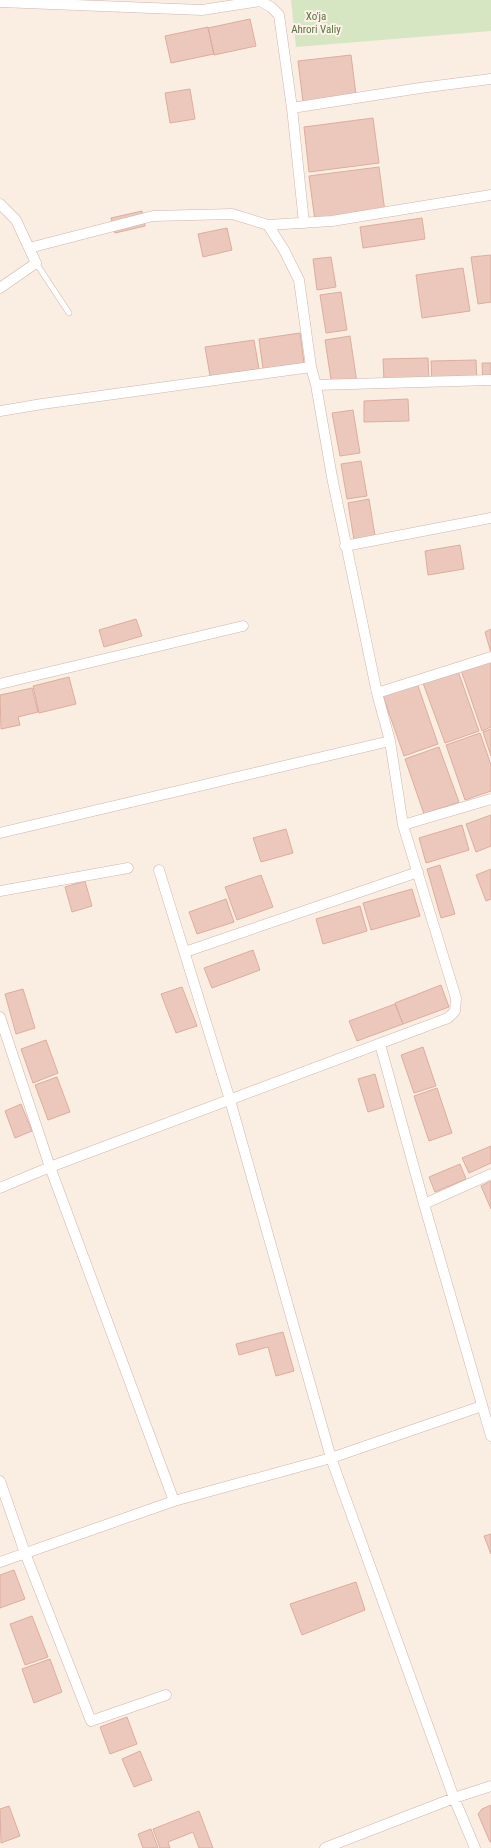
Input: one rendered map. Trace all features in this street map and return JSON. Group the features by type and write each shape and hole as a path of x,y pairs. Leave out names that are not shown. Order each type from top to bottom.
{"street":[{"path":"0,2 202,10 260,1 271,7 279,15 292,108 304,223"},
{"path":"292,108 420,88 491,79"},
{"path":"29,248 153,216 232,214 268,225 304,223 332,221 491,195"},
{"path":"0,204 16,220 36,264 0,288"},
{"path":"0,1188 50,1167 448,1018 456,1011 456,998 403,825 390,741 377,693 346,546 316,385 311,367 299,280 284,250 268,225"},
{"path":"0,412 42,404 311,367"},
{"path":"316,385 491,380"},
{"path":"346,546 491,518"},
{"path":"0,684 243,626"},
{"path":"377,693 491,657"},
{"path":"0,833 390,741"},
{"path":"403,825 491,799"},
{"path":"0,891 128,868"},
{"path":"159,870 230,1100 331,1458 454,1798 475,1848"},
{"path":"185,952 418,872"},
{"path":"0,1017 50,1167 174,1501"},
{"path":"380,1044 424,1204 491,1436"},
{"path":"424,1204 491,1174"},
{"path":"0,1562 174,1501 331,1458 482,1406"},
{"path":"0,1481 25,1552 90,1721 166,1695"},
{"path":"325,1848 454,1798 491,1786"}],"lane":[{"path":"36,264 68,314"}],"green space":[{"name":"Xo'ja Ahrori Valiy","path":"291,0 491,0 491,31 296,47"}],"building":[{"path":"250,19 256,46 214,55 208,28"},
{"path":"208,27 214,54 171,63 165,36"},
{"path":"351,55 356,95 303,102 298,61"},
{"path":"190,89 195,119 170,123 165,93"},
{"path":"373,118 379,163 309,172 304,127"},
{"path":"379,167 385,212 315,221 309,176"},
{"path":"142,211 145,226 115,233 111,218"},
{"path":"422,218 425,239 363,248 360,227"},
{"path":"227,228 232,250 203,257 198,234"},
{"path":"491,255 491,302 478,304 471,257"},
{"path":"331,257 336,287 317,290 313,259"},
{"path":"463,268 470,311 422,318 416,275"},
{"path":"341,292 347,330 326,333 320,295"},
{"path":"300,333 304,363 263,369 259,339"},
{"path":"350,336 357,383 332,386 325,340"},
{"path":"254,340 259,369 210,376 205,347"},
{"path":"428,358 429,380 384,381 383,359"},
{"path":"476,360 477,382 432,383 431,361"},
{"path":"482,363 491,363 491,384 483,385"},
{"path":"408,399 409,421 364,422 364,401"},
{"path":"353,410 360,453 340,456 332,413"},
{"path":"361,461 367,496 347,499 341,464"},
{"path":"369,499 376,542 355,546 348,503"},
{"path":"460,545 464,569 428,575 425,551"},
{"path":"136,619 142,636 104,647 99,630"},
{"path":"491,629 491,653 485,632"},
{"path":"491,660 491,727 482,731 461,670"},
{"path":"458,671 479,731 445,743 423,683"},
{"path":"69,677 76,704 39,713 33,686"},
{"path":"417,683 438,744 404,756 383,696"},
{"path":"32,688 38,712 18,717 20,725 1,729 0,695"},
{"path":"491,729 491,756 483,732"},
{"path":"480,733 491,765 491,791 465,800 446,745"},
{"path":"439,747 459,802 424,814 405,759"},
{"path":"491,815 491,846 476,852 466,824"},
{"path":"462,825 469,850 426,863 419,838"},
{"path":"286,829 293,853 261,862 253,838"},
{"path":"440,865 455,914 441,918 427,869"},
{"path":"491,869 491,899 486,901 476,875"},
{"path":"261,875 273,907 237,920 225,887"},
{"path":"85,881 92,906 72,912 65,887"},
{"path":"412,889 420,916 371,930 363,903"},
{"path":"226,899 234,922 197,934 189,912"},
{"path":"360,906 367,931 323,944 316,919"},
{"path":"253,950 260,970 212,988 204,968"},
{"path":"441,985 449,1007 403,1024 395,1003"},
{"path":"182,987 197,1026 176,1033 161,994"},
{"path":"23,989 35,1028 16,1034 5,994"},
{"path":"395,1004 403,1024 357,1041 349,1021"},
{"path":"46,1040 58,1073 33,1083 21,1049"},
{"path":"423,1047 436,1086 414,1093 401,1055"},
{"path":"375,1074 384,1107 368,1112 358,1079"},
{"path":"57,1077 70,1112 48,1120 35,1085"},
{"path":"437,1088 452,1133 429,1141 414,1096"},
{"path":"21,1104 32,1131 15,1138 5,1111"},
{"path":"491,1146 491,1163 469,1173 462,1158"},
{"path":"460,1164 466,1179 435,1192 429,1177"},
{"path":"491,1181 491,1209 481,1186"},
{"path":"283,1332 294,1371 276,1376 268,1347 239,1355 236,1344"},
{"path":"491,1534 491,1554 484,1536"},
{"path":"14,1570 25,1599 0,1608 0,1575"},
{"path":"356,1582 365,1610 302,1635 290,1604"},
{"path":"32,1616 48,1657 25,1665 10,1624"},
{"path":"50,1659 62,1692 34,1703 22,1669"},
{"path":"127,1717 137,1744 110,1754 100,1727"},
{"path":"140,1751 152,1780 134,1787 122,1759"},
{"path":"491,1805 490,1842 478,1814 482,1809"},
{"path":"9,1806 20,1836 1,1843 0,1809"},
{"path":"199,1811 213,1848 199,1848 193,1832 168,1842 170,1848 160,1848 153,1829"},
{"path":"151,1829 158,1848 143,1848 138,1834"}]}
